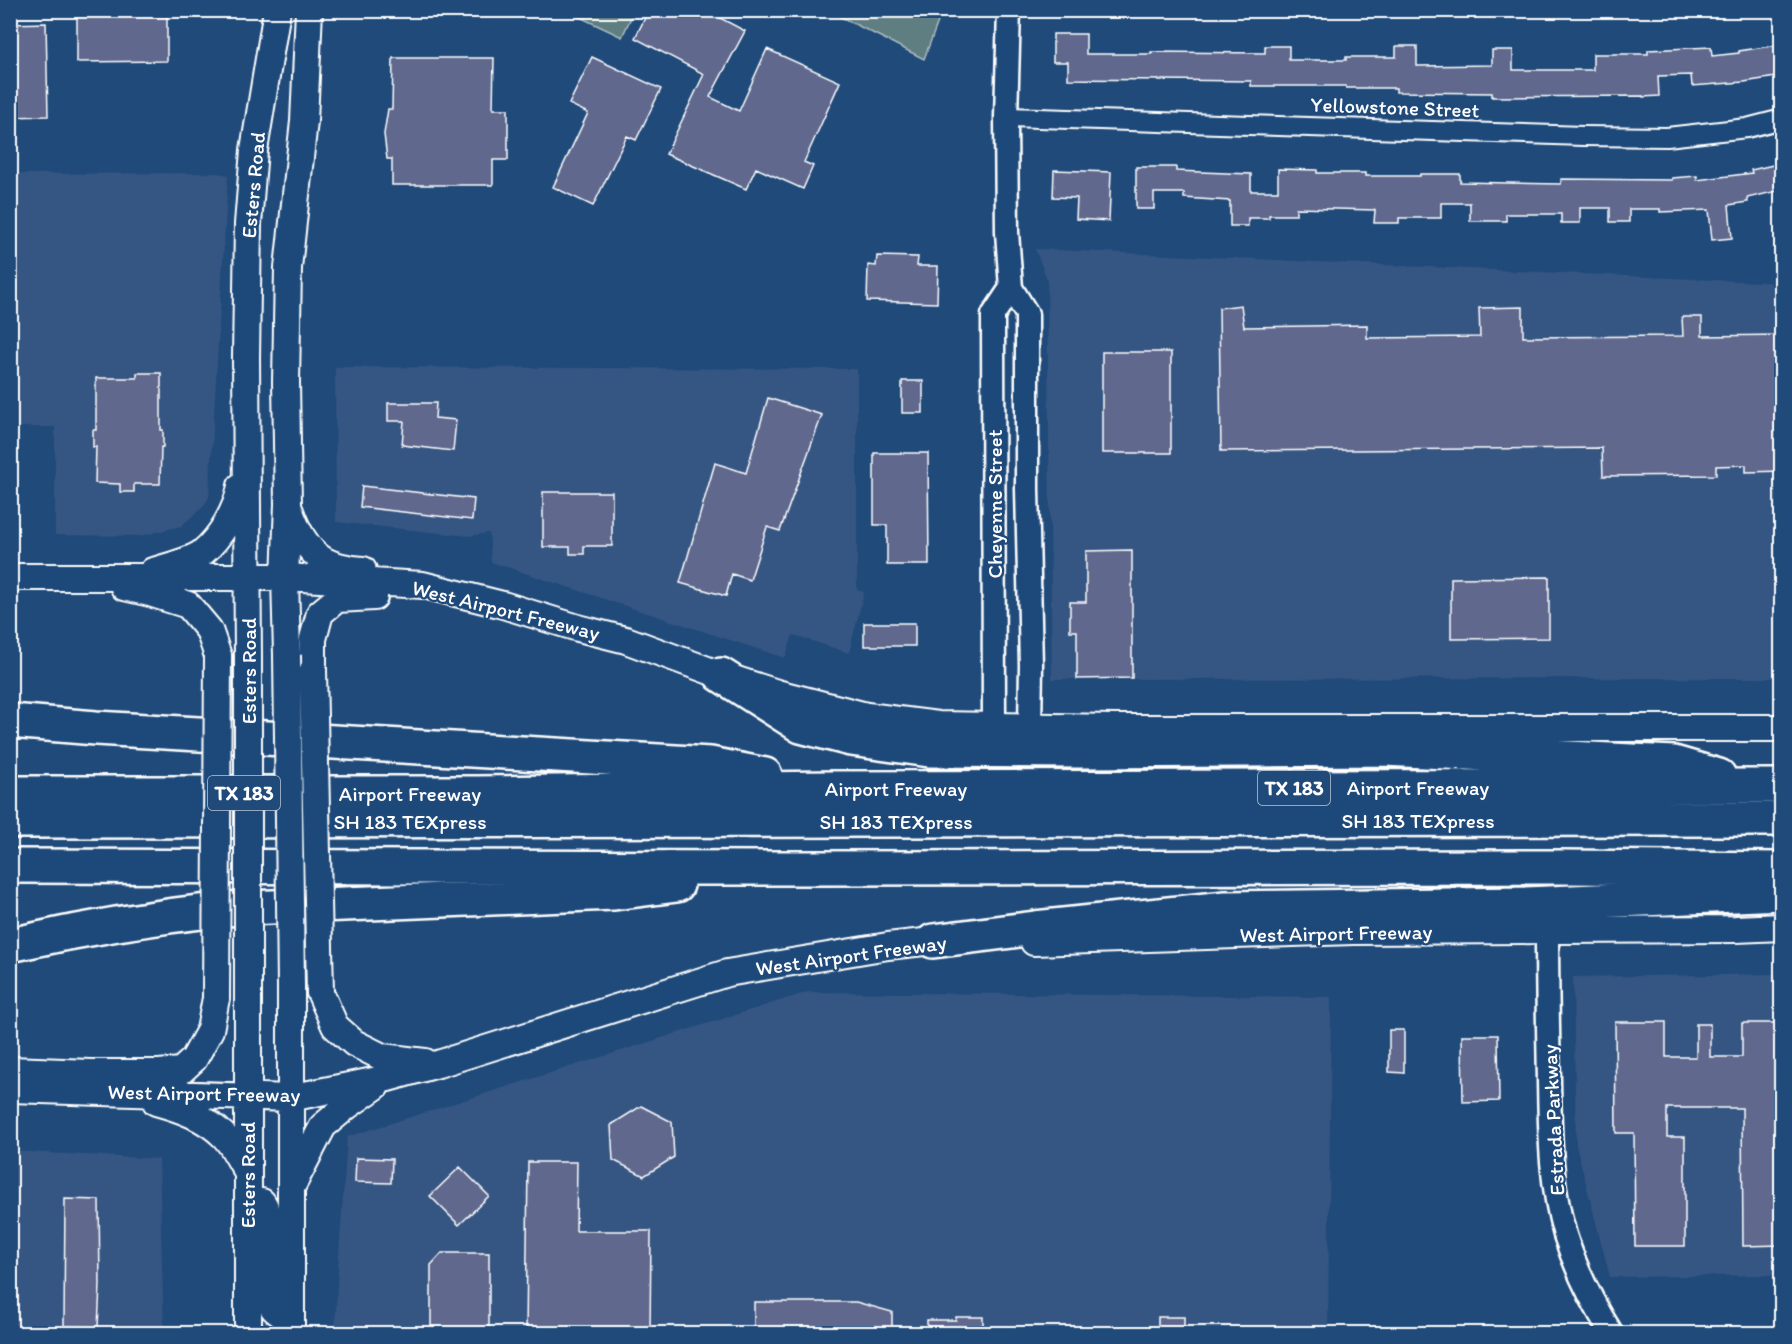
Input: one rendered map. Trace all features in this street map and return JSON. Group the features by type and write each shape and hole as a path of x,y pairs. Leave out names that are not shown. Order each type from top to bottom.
{"highway":[{"path":"721,675 801,726 851,739 929,750 1384,749 1674,763 1768,786"},
{"path":"10,721 710,764 834,788"},
{"name":"Airport Freeway","path":"11,800 834,788 1768,786"},
{"name":"SH 183 TEXpress","path":"11,800 1782,819"},
{"name":"SH 183 TEXpress","path":"10,837 1782,836"},
{"path":"1661,868 1782,856"},
{"path":"10,866 1782,869"},
{"path":"10,945 115,923 224,909 615,893 802,868"},
{"path":"933,941 1226,908 1526,904 1782,893"}],"main road":[{"name":"Esters Road","path":"248,1327 246,334 248,224 254,150 277,10"},
{"name":"Esters Road","path":"291,1327 291,986 285,577 288,504 286,382 288,268 304,121 309,10"},
{"path":"131,577 167,567 200,554 212,542 222,530 239,499 247,450"},
{"path":"288,504 303,541 324,561 348,568 399,575 423,585"},
{"name":"West Airport Freeway","path":"10,577 285,577 423,585 626,640 777,693 882,719 938,725 1115,728 1782,728"},
{"path":"10,1070 92,1074 159,1074 181,1071 194,1059 210,1030 216,998 218,656 209,630 188,605 150,593 76,578"},
{"path":"423,585 381,596 337,599 320,613 314,639 320,992 335,1026 354,1043 382,1058 438,1064"},
{"name":"West Airport Freeway","path":"10,1089 290,1098 388,1078 438,1064 727,973 888,946 933,941 1045,942 1342,932 1782,927"},
{"path":"290,1189 323,1126 347,1106 388,1078"},
{"path":"127,1093 202,1119 225,1137 247,1180 265,1207 268,1288 271,1305 291,1327"},
{"path":"248,1327 291,1327"}],"street":[{"name":"Cheyenne Street","path":"1009,10 1006,117 1007,232 1011,288 1027,314 1030,727"},
{"name":"Yellowstone Street","path":"1006,117 1667,137 1747,128 1782,119"},
{"name":"Cheyenne Street","path":"994,726 993,315 1011,288"},
{"name":"Estrada Parkway","path":"1547,930 1550,1138 1554,1187 1565,1233 1577,1268 1612,1334"}],"shaded area":[{"path":"217,173 228,175 209,497 203,507 181,526 141,536 55,535 55,427 11,427 10,174"},
{"path":"1035,249 1781,283 1781,678 1052,679 1047,279"},
{"path":"335,367 857,369 857,590 864,592 849,653 793,635 785,658 491,562 489,533 469,536 336,522"},
{"path":"1781,974 1781,1275 1610,1277 1576,1145 1573,977"},
{"path":"808,992 1331,997 1328,1333 335,1334 347,1137"},
{"path":"10,1151 159,1159 164,1333 11,1333"}],"green space":[{"path":"567,11 634,11 622,37"},
{"path":"829,11 942,11 924,59"}],"building":[{"path":"649,10 705,10 745,31 710,97 739,111 767,49 840,82 804,162 813,166 803,189 756,168 746,189 666,154 704,74 635,38"},
{"path":"77,16 167,16 167,61 77,62"},
{"path":"46,23 48,116 10,117 10,24"},
{"path":"1053,34 1086,34 1086,54 1265,53 1265,46 1289,46 1289,60 1346,60 1346,57 1396,57 1396,46 1417,46 1417,66 1492,65 1492,50 1513,50 1513,70 1593,70 1593,54 1648,54 1648,50 1711,47 1712,56 1778,45 1782,76 1692,86 1691,75 1658,76 1659,96 1643,97 1492,97 1492,93 1396,92 1396,88 1251,86 1251,81 1068,79 1068,62 1053,62"},
{"path":"592,57 661,89 636,140 627,136 593,206 553,187 588,113 569,104"},
{"path":"393,58 494,58 493,109 508,109 508,160 493,160 493,185 392,185 392,159 387,159 384,134 388,109 392,109"},
{"path":"1782,163 1782,190 1747,198 1748,202 1729,205 1732,238 1712,240 1709,210 1660,212 1660,209 1629,209 1629,222 1610,222 1610,208 1580,208 1580,223 1561,223 1561,214 1506,214 1506,221 1470,221 1470,203 1441,203 1441,218 1399,218 1399,223 1374,223 1375,210 1296,208 1296,215 1248,218 1248,226 1230,226 1230,201 1184,198 1184,193 1154,193 1154,209 1136,209 1136,167 1176,167 1176,171 1251,174 1251,191 1278,191 1278,169 1317,170 1317,173 1365,173 1365,176 1460,174 1460,182 1561,184 1561,179 1672,180 1672,178 1697,176 1697,180 1752,173 1751,170"},
{"path":"1054,170 1111,172 1109,221 1076,219 1077,198 1053,197"},
{"path":"877,256 918,257 917,266 938,266 937,303 867,301 868,265 876,266"},
{"path":"1241,305 1244,327 1367,325 1367,338 1480,337 1479,308 1523,307 1523,337 1683,336 1682,317 1702,317 1702,336 1782,335 1782,471 1746,472 1746,465 1716,466 1716,475 1603,476 1602,448 1221,451 1219,308"},
{"path":"1102,352 1171,352 1171,453 1102,453"},
{"path":"137,373 161,373 163,447 161,447 160,484 134,484 134,492 120,492 120,484 95,483 96,447 93,447 93,430 96,430 96,378 137,378"},
{"path":"902,381 923,381 923,413 902,413"},
{"path":"768,398 822,415 780,531 767,527 750,580 732,574 726,596 680,583 715,463 746,473"},
{"path":"388,403 436,403 435,418 456,420 453,451 402,445 404,421 388,421"},
{"path":"874,453 928,453 929,565 887,565 887,525 874,525"},
{"path":"362,486 474,499 472,520 360,507"},
{"path":"543,492 612,492 612,546 584,546 584,554 570,554 570,547 543,547"},
{"path":"1132,550 1132,678 1077,679 1077,631 1070,631 1070,602 1086,602 1086,551"},
{"path":"1549,577 1549,638 1451,639 1451,578"},
{"path":"864,623 915,623 915,646 864,646"},
{"path":"1615,1022 1666,1022 1666,1057 1696,1057 1696,1024 1710,1024 1710,1057 1742,1057 1742,1023 1782,1023 1782,1245 1743,1246 1742,1108 1667,1108 1667,1137 1685,1137 1685,1246 1635,1246 1634,1133 1616,1133"},
{"path":"1389,1030 1404,1030 1404,1073 1389,1072"},
{"path":"1462,1035 1498,1035 1499,1101 1463,1102"},
{"path":"641,1106 672,1122 674,1157 644,1176 613,1160 611,1125"},
{"path":"356,1158 392,1159 391,1183 355,1182"},
{"path":"528,1162 577,1162 576,1231 651,1231 650,1334 526,1334"},
{"path":"460,1167 489,1196 459,1225 430,1196"},
{"path":"65,1199 99,1200 98,1327 64,1326"},
{"path":"442,1253 489,1253 489,1334 431,1334 431,1265"},
{"path":"754,1302 856,1302 892,1312 892,1334 754,1334"},
{"path":"956,1317 983,1317 983,1334 927,1334 927,1320 956,1320"},
{"path":"1158,1317 1184,1317 1184,1334 1158,1334"}]}
